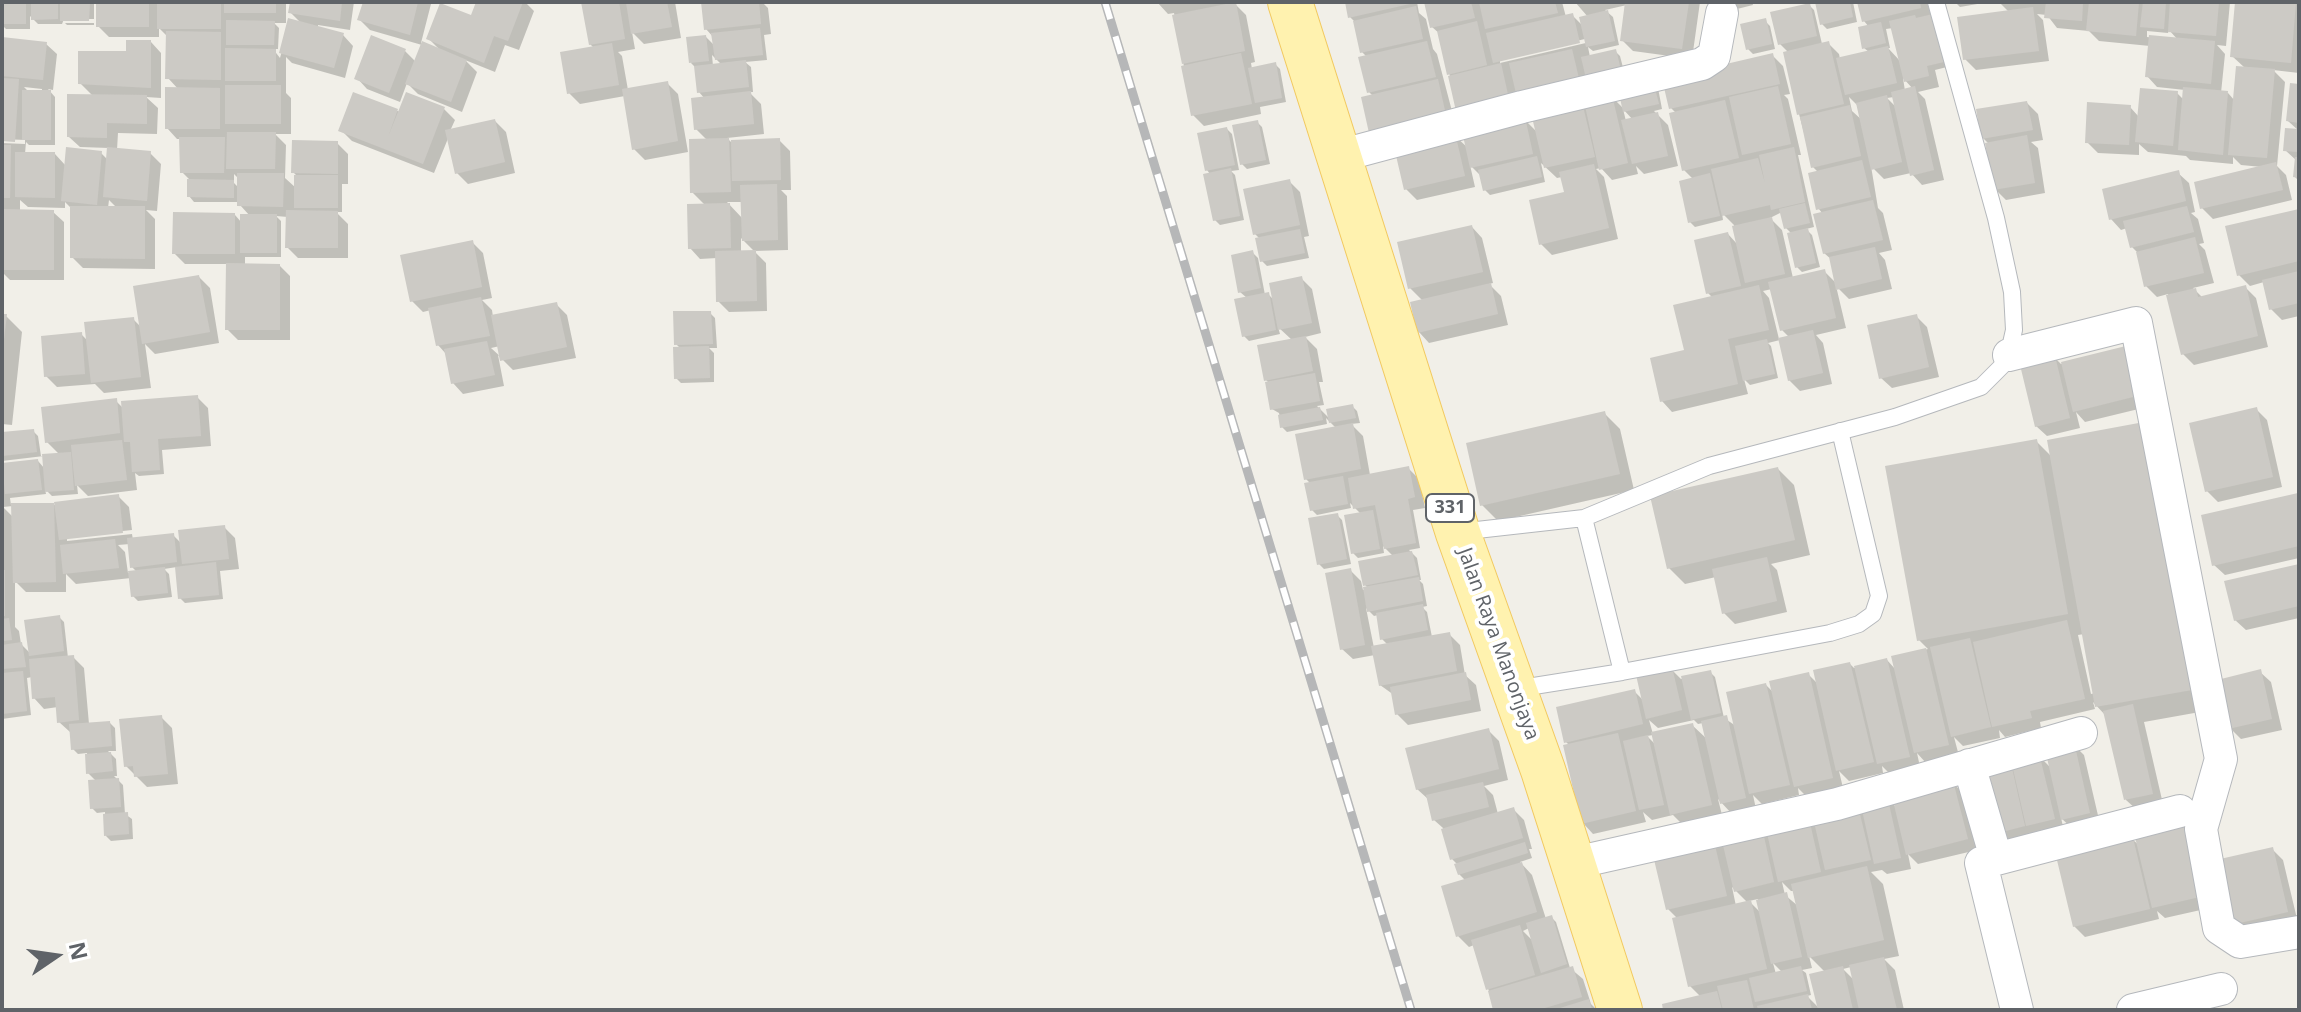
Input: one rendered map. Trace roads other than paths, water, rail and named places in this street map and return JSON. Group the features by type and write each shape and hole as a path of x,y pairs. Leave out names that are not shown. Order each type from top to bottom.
{"main road":[{"name":"Jalan Raya Manonjaya","path":"1290,2 1458,533 1574,863 1620,1010"}],"street":[{"path":"1339,156 1522,107 1702,64 1714,56 1722,13"},
{"path":"2009,355 2136,323 2221,759 2201,829 2219,928 2240,942 2299,932"},
{"path":"1574,863 1837,804 2081,733"},
{"path":"1969,765 1996,858"},
{"path":"2017,1010 1981,863 2180,811"},
{"path":"2133,1010 2221,989"}],"lane":[{"path":"1458,533 1584,518 1709,466 1895,417 1981,387 1997,372 2009,355 2014,330 2012,292 1996,218 1936,2"},
{"path":"1514,690 1830,633 1859,624 1873,614 1879,596 1840,431"},
{"path":"1584,518 1622,672"}],"railway":[{"path":"1105,2 1411,1010"}]}
